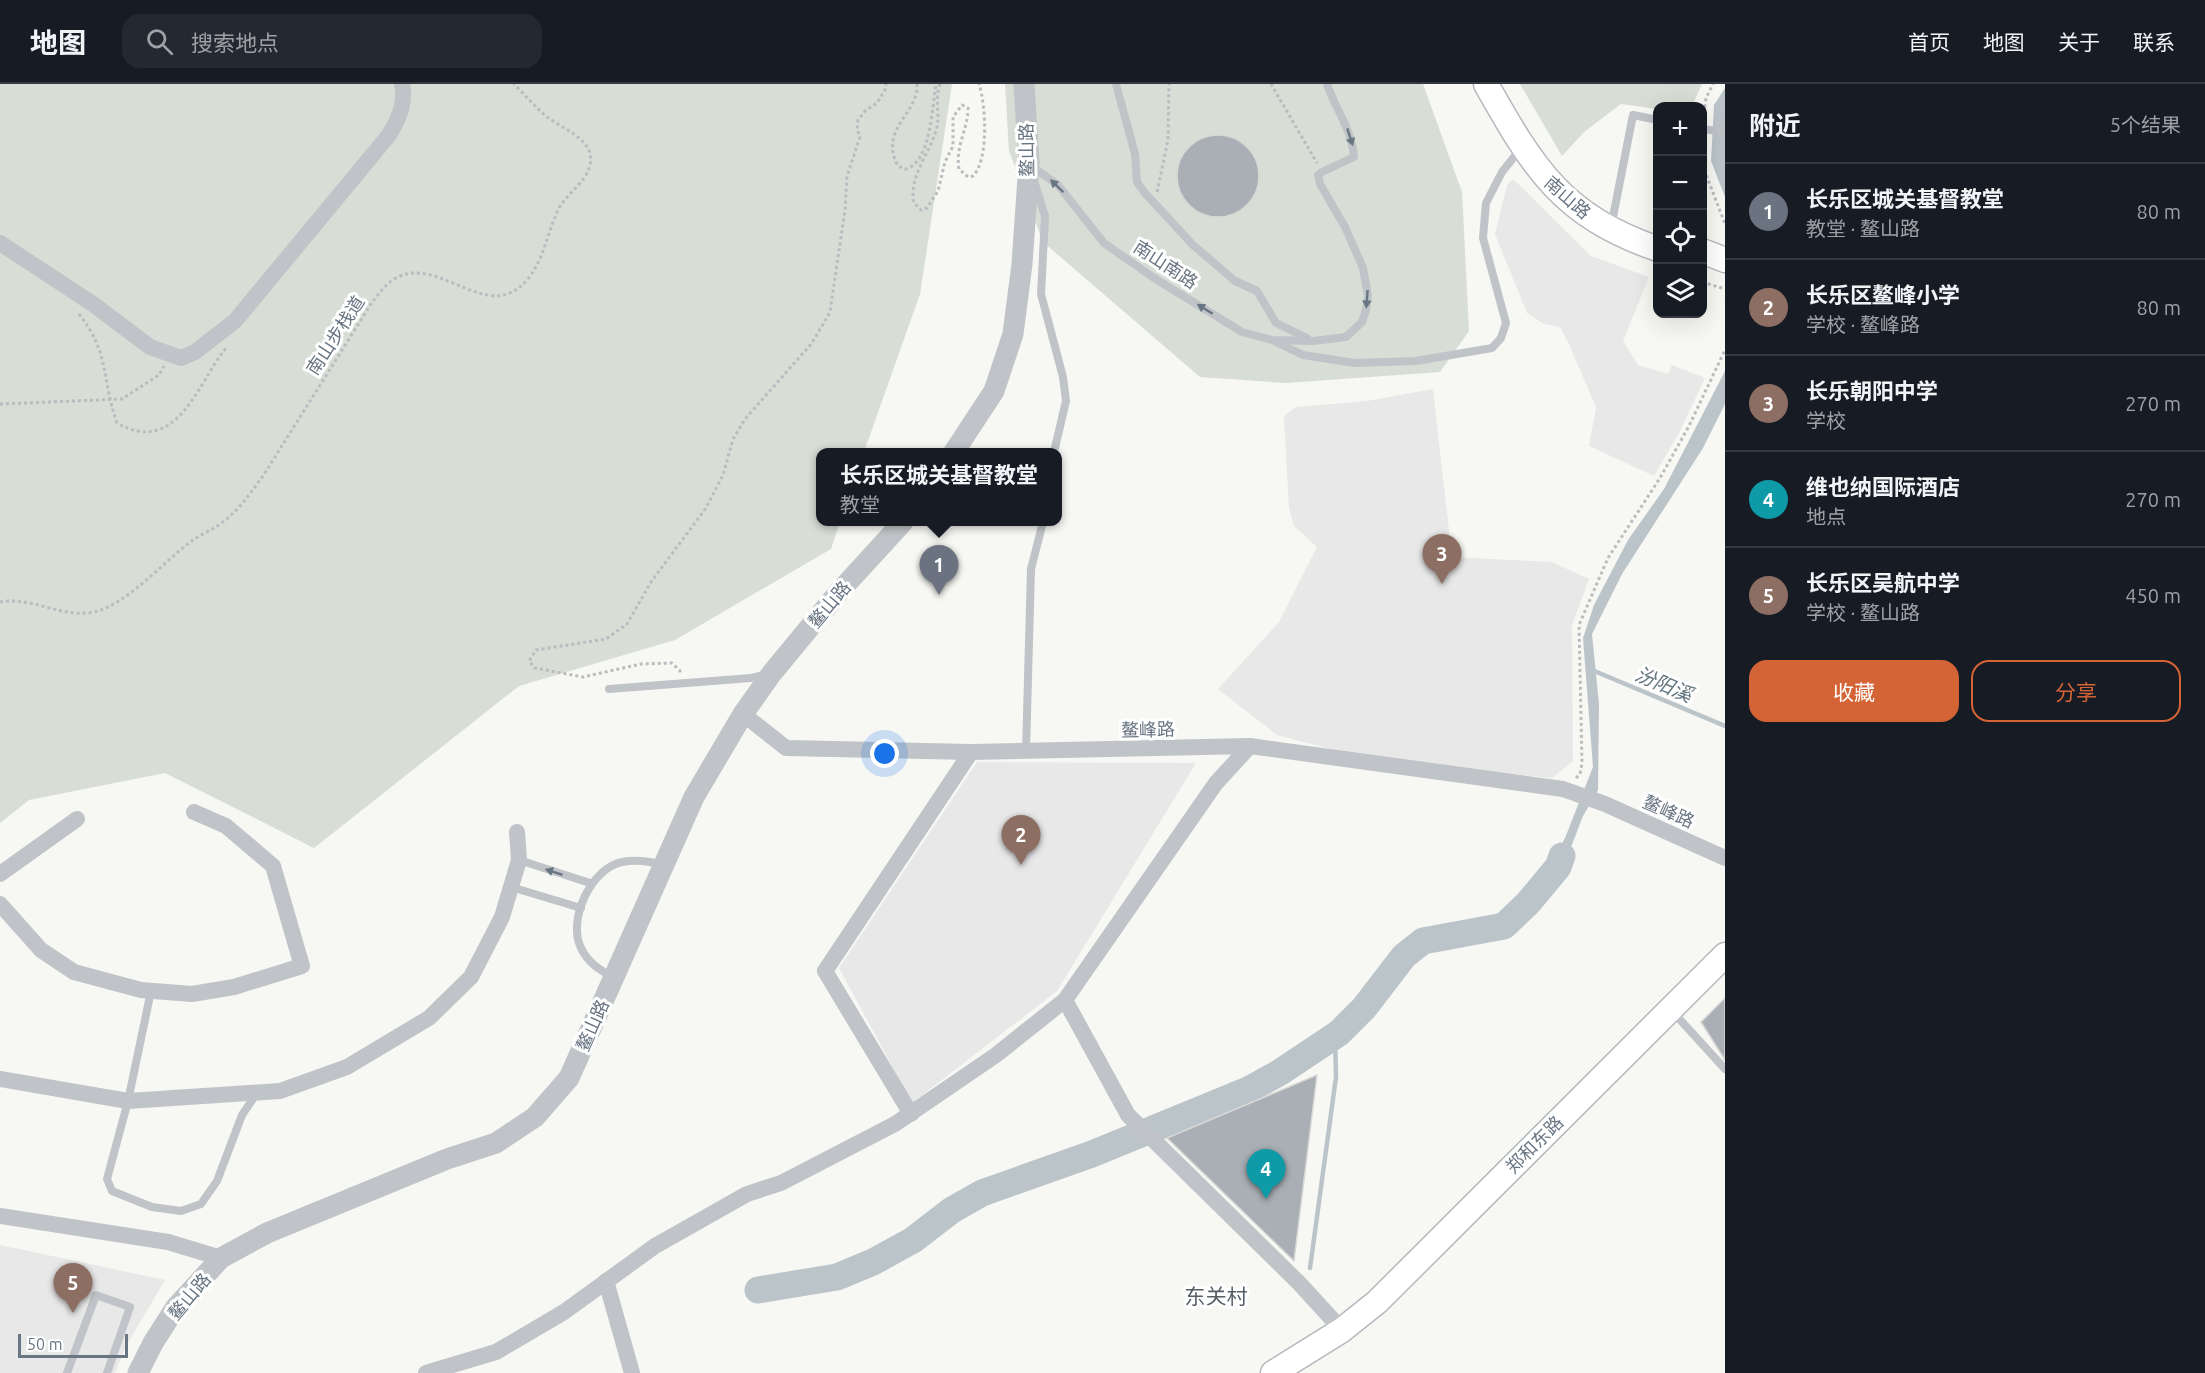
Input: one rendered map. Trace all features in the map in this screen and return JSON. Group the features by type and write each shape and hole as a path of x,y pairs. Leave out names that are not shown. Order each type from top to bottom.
{"main road":[{"name":"南山路","path":"1486,84 1522,147 1548,182 1582,212 1620,236 1653,247"},
{"name":"南山路","path":"1501,84 1533,140 1558,174 1613,217 1653,233"},
{"path":"1707,253 1725,260"},
{"path":"1707,267 1725,273"},
{"name":"郑和东路","path":"1273,1373 1342,1330 1377,1302 1669,1008 1725,955"}],"street":[{"path":"0,243 93,304 150,347 169,356 180,358 195,352 235,321 389,135 401,113 404,98 402,84"},
{"name":"鳌山路","path":"957,448 994,391 1013,334 1022,264 1029,163 1023,84"},
{"name":"鳌山路","path":"138,1373 153,1343 176,1307 222,1258 267,1233 447,1159 496,1143 535,1117 569,1078 694,797 743,714 772,673 838,593 899,526"},
{"name":"鳌峰路","path":"743,714 786,748 971,752 1250,746 1567,790 1725,858"},
{"path":"426,1373 496,1352 564,1312 655,1246 747,1194 781,1183 895,1124 996,1055 1065,1000 1215,783 1250,746"},
{"path":"911,1114 825,971 971,752"},
{"path":"0,904 41,950 74,972 151,991 192,994 234,987 302,966 273,866 226,825 194,812"},
{"path":"0,874 77,819"},
{"path":"0,1079 128,1101 280,1091 347,1068 429,1018 471,977 502,917 519,860 517,832"},
{"path":"1065,1000 1128,1115 1299,1283 1342,1330"},
{"path":"0,1216 168,1242 222,1258"},
{"path":"606,1281 632,1373"}],"lane":[{"name":"南山南路","path":"1116,84 1135,154 1137,182 1193,245 1235,281 1257,291 1276,323 1313,341"},
{"path":"1322,172 1353,157 1353,145 1342,114 1327,84"},
{"path":"1613,217 1633,115 1653,119"},
{"path":"1707,128 1725,132"},
{"path":"1272,340 1303,355 1355,363 1416,361 1492,348 1502,338 1506,323 1483,238 1486,202 1502,172 1522,147"},
{"path":"1029,163 1045,216 1041,294 1063,377 1066,401 1055,448"},
{"name":"南山南路","path":"1029,163 1058,185 1104,243 1154,278 1242,332 1272,340 1313,341 1346,337 1362,321 1368,296 1367,281 1360,260 1320,184 1318,175 1322,172"},
{"path":"1026,751 1031,569 1042,526"},
{"path":"609,689 752,678 772,673"},
{"path":"519,860 590,883"},
{"path":"614,978 594,966 580,947 578,929 581,908 590,883 601,872 620,862 639,860 664,864"},
{"path":"511,887 581,908"},
{"path":"151,991 128,1101 107,1179 111,1191 152,1207 181,1210 201,1204 217,1181 242,1115 257,1093"},
{"path":"1669,1008 1725,1069"},
{"path":"68,1373 96,1295 130,1307 107,1373"}],"path":[{"name":"南山步栈道","path":"0,602 12,600 60,610 93,612 115,604 195,538 224,522 246,500 263,476 371,304 385,286 397,278 423,271 469,291 495,295 513,291 526,282 536,267 562,201 586,175 591,159 589,147 580,138 545,116 514,84"},
{"path":"690,682 672,663 641,664 583,677 535,668 529,661 536,650 606,639 627,624 651,582 706,508 723,474 734,439 745,419 812,343 830,312 845,210 847,176 860,137 857,129 858,120 866,110 877,103 886,84"},
{"path":"917,84 916,94 895,131 894,158 898,166 905,169 916,163 923,153 938,84"},
{"path":"938,84 936,101 938,124 913,192 914,203 921,210 927,208 939,191 945,162 953,146 952,117 957,108 962,105 968,108 968,112 958,151 959,169 968,177 973,176 978,170 986,122 979,84"},
{"path":"1154,202 1168,141 1169,84"},
{"path":"1271,84 1322,172"},
{"path":"1706,102 1713,84"},
{"path":"1707,177 1725,224"},
{"path":"1707,284 1725,289"},
{"path":"77,311 93,332 101,349 109,400 117,423 141,432 158,430 171,424 191,404 211,367 232,342"},
{"path":"1567,790 1580,774 1582,763 1579,625 1608,558 1660,478 1689,426 1725,350"},
{"path":"0,404 122,399 140,390 159,375 169,356"}],"shaded area":[{"path":"0,84 952,84 920,294 865,448 816,448 816,526 839,526 831,549 675,640 519,686 314,848 165,773 29,800 0,823"},
{"path":"1005,84 1423,84 1462,192 1469,331 1440,372 1286,383 1200,377 1043,242 1009,151"},
{"path":"1520,84 1702,84 1694,102 1653,102 1653,108 1621,104 1584,132 1562,156"},
{"path":"1725,88 1725,197 1711,161 1714,105"},
{"path":"1513,179 1591,256 1649,277 1623,341 1638,365 1668,374 1672,365 1705,378 1679,433 1654,476 1589,446 1596,407 1568,342 1560,327 1544,324 1527,313 1495,234 1507,185"},
{"path":"1725,371 1725,404 1703,448 1622,574 1592,634 1599,704 1598,790 1583,816 1564,865 1543,901 1542,883 1565,838 1593,767 1583,638 1594,605 1628,540 1664,489"},
{"path":"1433,389 1452,557 1552,562 1589,579 1572,625 1573,761 1552,778 1365,758 1277,735 1218,689 1279,622 1317,547 1294,526 1289,508 1284,416 1296,407 1367,401"},
{"path":"977,762 1196,763 1057,991 912,1103 839,968"},
{"path":"0,1245 165,1280 126,1346 115,1373 0,1373"}],"building":[{"path":"1210,135 1226,135 1241,142 1252,153 1259,168 1256,192 1247,205 1226,217 1210,217 1195,210 1184,199 1177,184 1177,168 1184,153 1195,142"},
{"path":"1725,998 1725,1060 1701,1022"},
{"path":"1317,1075 1294,1261 1167,1138"}],"waterway":[{"name":"汾阳溪","path":"1592,670 1725,726"},
{"path":"758,1290 837,1277 873,1262 913,1240 952,1210 982,1193 1092,1154 1248,1090 1279,1073 1339,1033 1364,1008 1404,956 1423,941 1504,926 1528,903 1558,867 1562,856"},
{"path":"1310,1268 1336,1077 1335,1035"}],"place":[{"name":"长乐朝阳中学","path":"1442,584"},
{"name":"长乐区城关基督教堂","path":"939,595"},
{"name":"长乐区鳌峰小学","path":"1021,865"},
{"name":"维也纳国际酒店","path":"1266,1199"},
{"name":"长乐区吴航中学","path":"73,1313"}],"district":[{"name":"东关村","path":"1216,1296"}]}
